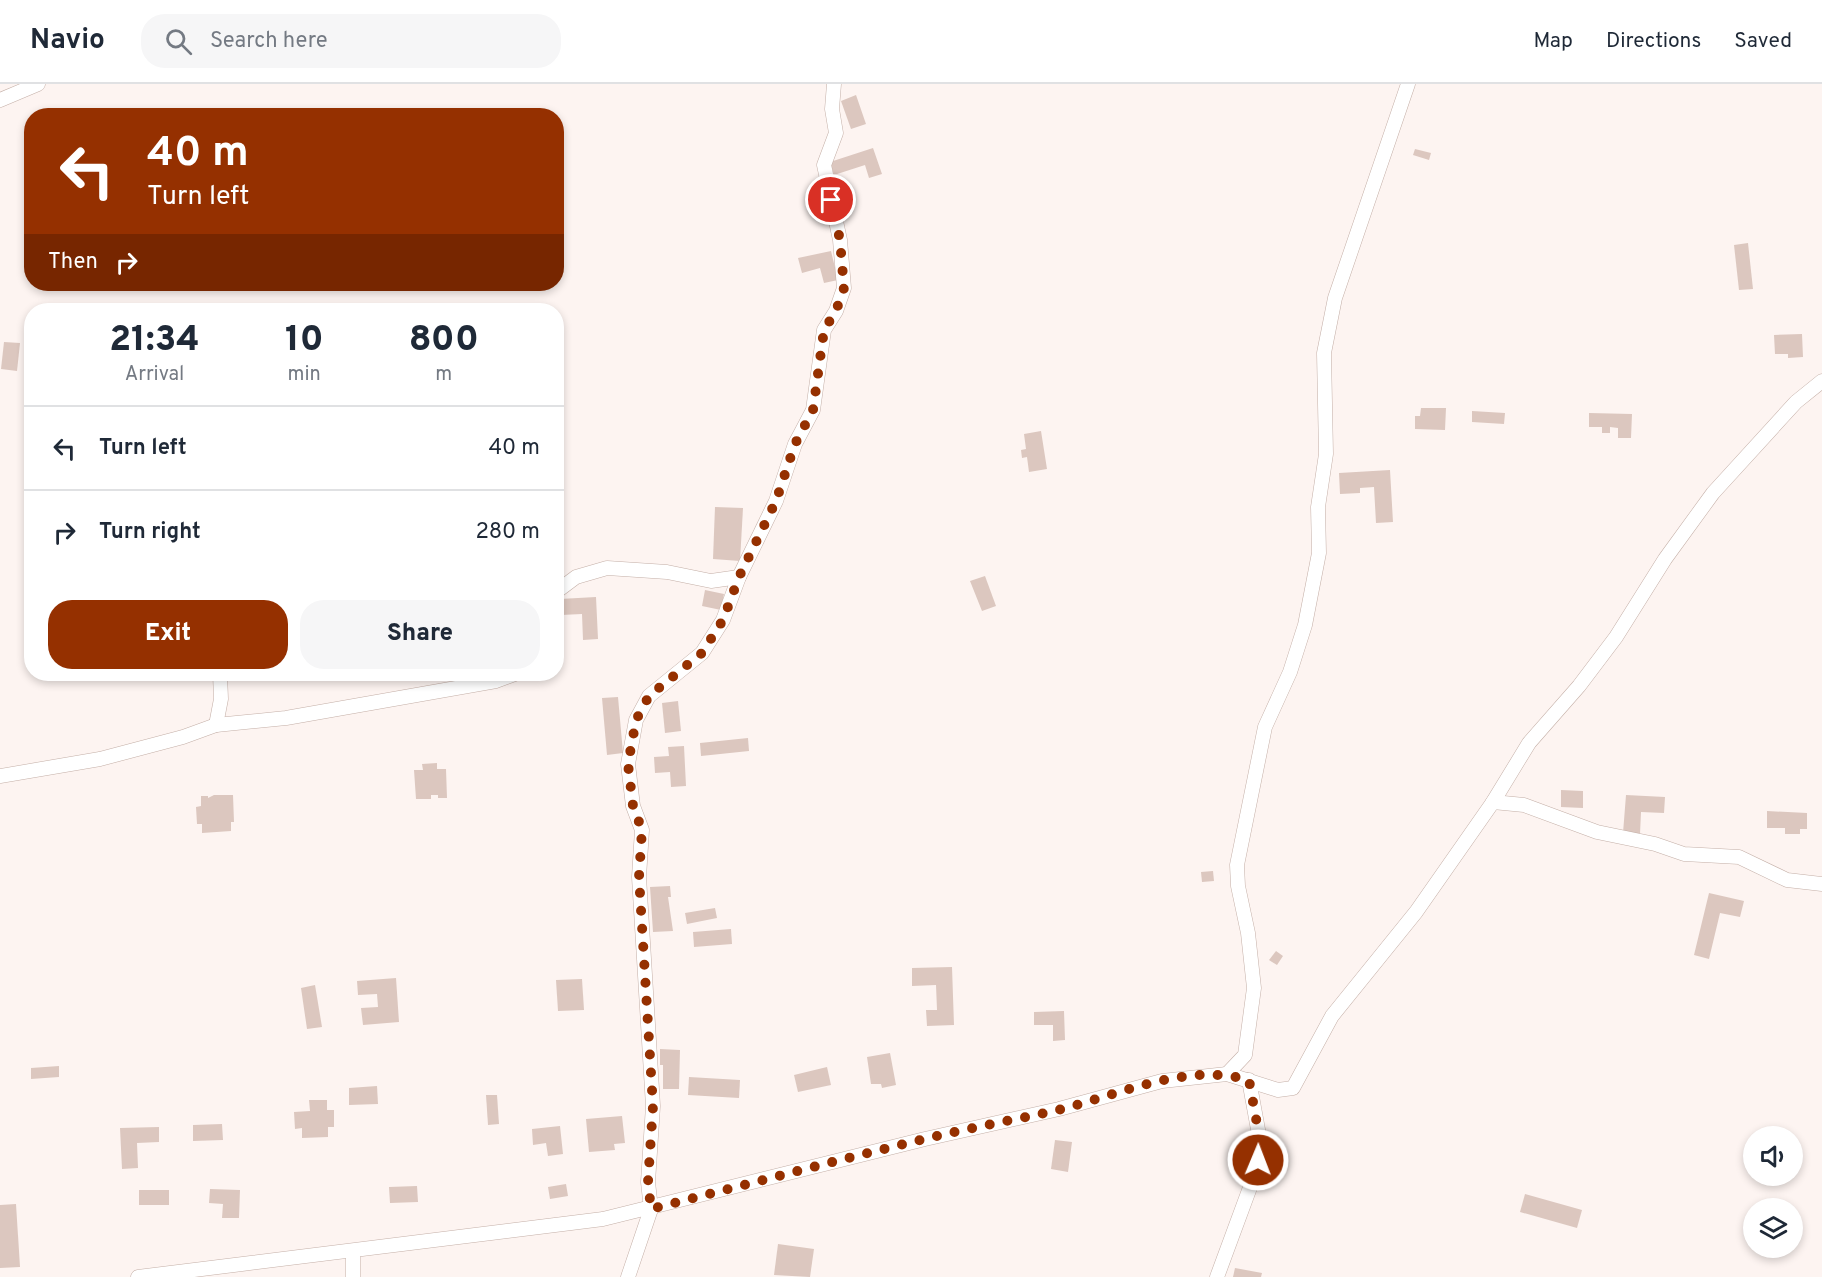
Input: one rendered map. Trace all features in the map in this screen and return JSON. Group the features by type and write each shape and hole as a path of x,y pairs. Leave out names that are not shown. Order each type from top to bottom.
{"street":[{"path":"0,100 38,84"},
{"path":"628,1277 651,1209 648,1182 653,1106 639,877 642,830 633,806 628,764 636,720 649,696 702,653 723,620 739,577 776,501 795,444 813,410 824,330 836,311 844,288 840,240 824,165 836,133 832,109 834,84"},
{"path":"1227,1074 1245,1056 1254,988 1237,865 1265,727 1290,672 1305,626 1319,553 1318,507 1326,453 1324,353 1335,297 1408,84"},
{"path":"138,1277 246,1271 353,1251 603,1219 651,1209 925,1139 1059,1109 1162,1081 1227,1074 1278,1090 1293,1088 1332,1016 1416,912 1493,802 1529,743 1580,686 1665,559 1713,493 1788,410 1822,381"},
{"path":"564,586 576,578 607,568 667,572 711,581 739,577"},
{"path":"216,725 221,699 220,681"},
{"path":"0,776 100,759 183,738 216,725 286,717 496,681"},
{"path":"1493,802 1524,805 1597,832 1655,844 1684,854 1739,857 1787,880 1822,884"},
{"path":"1217,1277 1255,1174 1261,1146 1249,1080"},
{"path":"352,1277 353,1251"}],"building":[{"path":"856,95 866,124 851,129 841,101"},
{"path":"873,148 882,174 869,178 865,165 834,175 830,162"},
{"path":"1415,149 1431,153 1429,160 1413,155"},
{"path":"1748,243 1753,289 1739,290 1734,245"},
{"path":"831,251 838,280 824,283 820,268 802,273 798,258"},
{"path":"1802,334 1803,357 1788,358 1788,354 1775,354 1774,335"},
{"path":"4,342 20,343 17,371 1,369"},
{"path":"1421,408 1446,408 1445,430 1415,429 1415,416 1420,416"},
{"path":"1472,411 1505,413 1504,424 1472,422"},
{"path":"1589,413 1632,414 1631,438 1618,438 1618,428 1610,427 1610,433 1602,433 1602,427 1589,427"},
{"path":"1041,431 1047,469 1029,472 1027,457 1022,458 1021,450 1026,449 1024,434"},
{"path":"1390,470 1393,522 1376,523 1374,487 1360,488 1360,493 1340,494 1339,473"},
{"path":"715,507 743,508 740,561 713,559"},
{"path":"985,576 996,606 982,611 970,581"},
{"path":"705,590 724,594 721,610 702,606"},
{"path":"596,597 598,639 583,640 582,614 564,615 564,599"},
{"path":"618,697 623,753 607,755 602,698"},
{"path":"678,701 681,731 665,733 662,703"},
{"path":"748,738 749,751 701,756 700,743"},
{"path":"684,746 686,786 671,787 670,772 655,773 654,757 669,756 668,747"},
{"path":"437,763 437,769 446,769 447,798 431,795 431,799 416,799 414,770 423,770 422,764"},
{"path":"1561,790 1583,791 1583,808 1561,807"},
{"path":"214,795 233,795 234,822 231,822 231,831 202,833 202,824 197,824 196,807 201,806 201,796 208,796 208,798"},
{"path":"1626,795 1665,797 1664,813 1641,812 1640,834 1623,833"},
{"path":"1767,811 1807,813 1807,829 1800,829 1800,834 1785,834 1785,828 1767,828"},
{"path":"1213,871 1214,881 1202,882 1201,872"},
{"path":"670,886 671,897 668,897 673,931 653,932 650,887"},
{"path":"1709,893 1744,901 1740,917 1720,913 1709,959 1694,955"},
{"path":"715,908 717,918 687,924 685,913"},
{"path":"731,929 732,944 694,947 693,932"},
{"path":"1276,951 1283,956 1277,965 1269,960"},
{"path":"952,967 954,1025 927,1026 926,1010 937,1010 936,985 912,986 912,968"},
{"path":"396,978 399,1022 363,1025 361,1008 378,1007 377,994 358,995 357,981"},
{"path":"582,979 584,1010 558,1011 556,980"},
{"path":"315,985 322,1027 307,1029 301,988"},
{"path":"1064,1011 1065,1040 1053,1041 1053,1025 1034,1025 1034,1012"},
{"path":"660,1049 680,1050 679,1089 663,1089"},
{"path":"890,1053 896,1085 882,1088 881,1084 871,1084 867,1057"},
{"path":"59,1066 59,1077 31,1079 31,1068"},
{"path":"827,1067 831,1085 798,1092 794,1075"},
{"path":"689,1077 740,1080 739,1098 688,1095"},
{"path":"377,1086 378,1104 349,1105 349,1088"},
{"path":"486,1095 497,1095 499,1124 488,1125"},
{"path":"309,1100 327,1100 327,1110 334,1110 334,1127 328,1127 328,1137 302,1138 302,1128 295,1129 294,1112 310,1111"},
{"path":"622,1116 625,1143 614,1144 615,1150 589,1152 586,1119"},
{"path":"222,1124 223,1140 193,1141 193,1125"},
{"path":"560,1126 563,1154 548,1156 546,1143 533,1145 532,1129"},
{"path":"159,1127 159,1142 137,1143 138,1168 122,1169 120,1128"},
{"path":"1055,1140 1072,1142 1068,1172 1051,1169"},
{"path":"566,1184 568,1196 550,1199 548,1187"},
{"path":"417,1186 418,1202 390,1203 389,1187"},
{"path":"210,1189 240,1190 239,1218 222,1218 223,1204 209,1203"},
{"path":"139,1190 169,1190 169,1205 139,1205"},
{"path":"1525,1194 1582,1210 1577,1228 1520,1212"},
{"path":"16,1204 20,1267 0,1268 0,1205"},
{"path":"778,1244 814,1249 810,1277 774,1275"},
{"path":"1235,1268 1262,1273 1261,1277 1233,1277"}],"route":[{"path":"831,200 840,240 844,288 836,311 824,330 813,410 795,444 776,501 739,577 723,620 702,653 649,696 636,720 628,764 633,806 642,830 639,877 653,1106 648,1182 651,1209 925,1139 1059,1109 1162,1081 1205,1074 1227,1074 1249,1080 1261,1146 1258,1160"}]}
